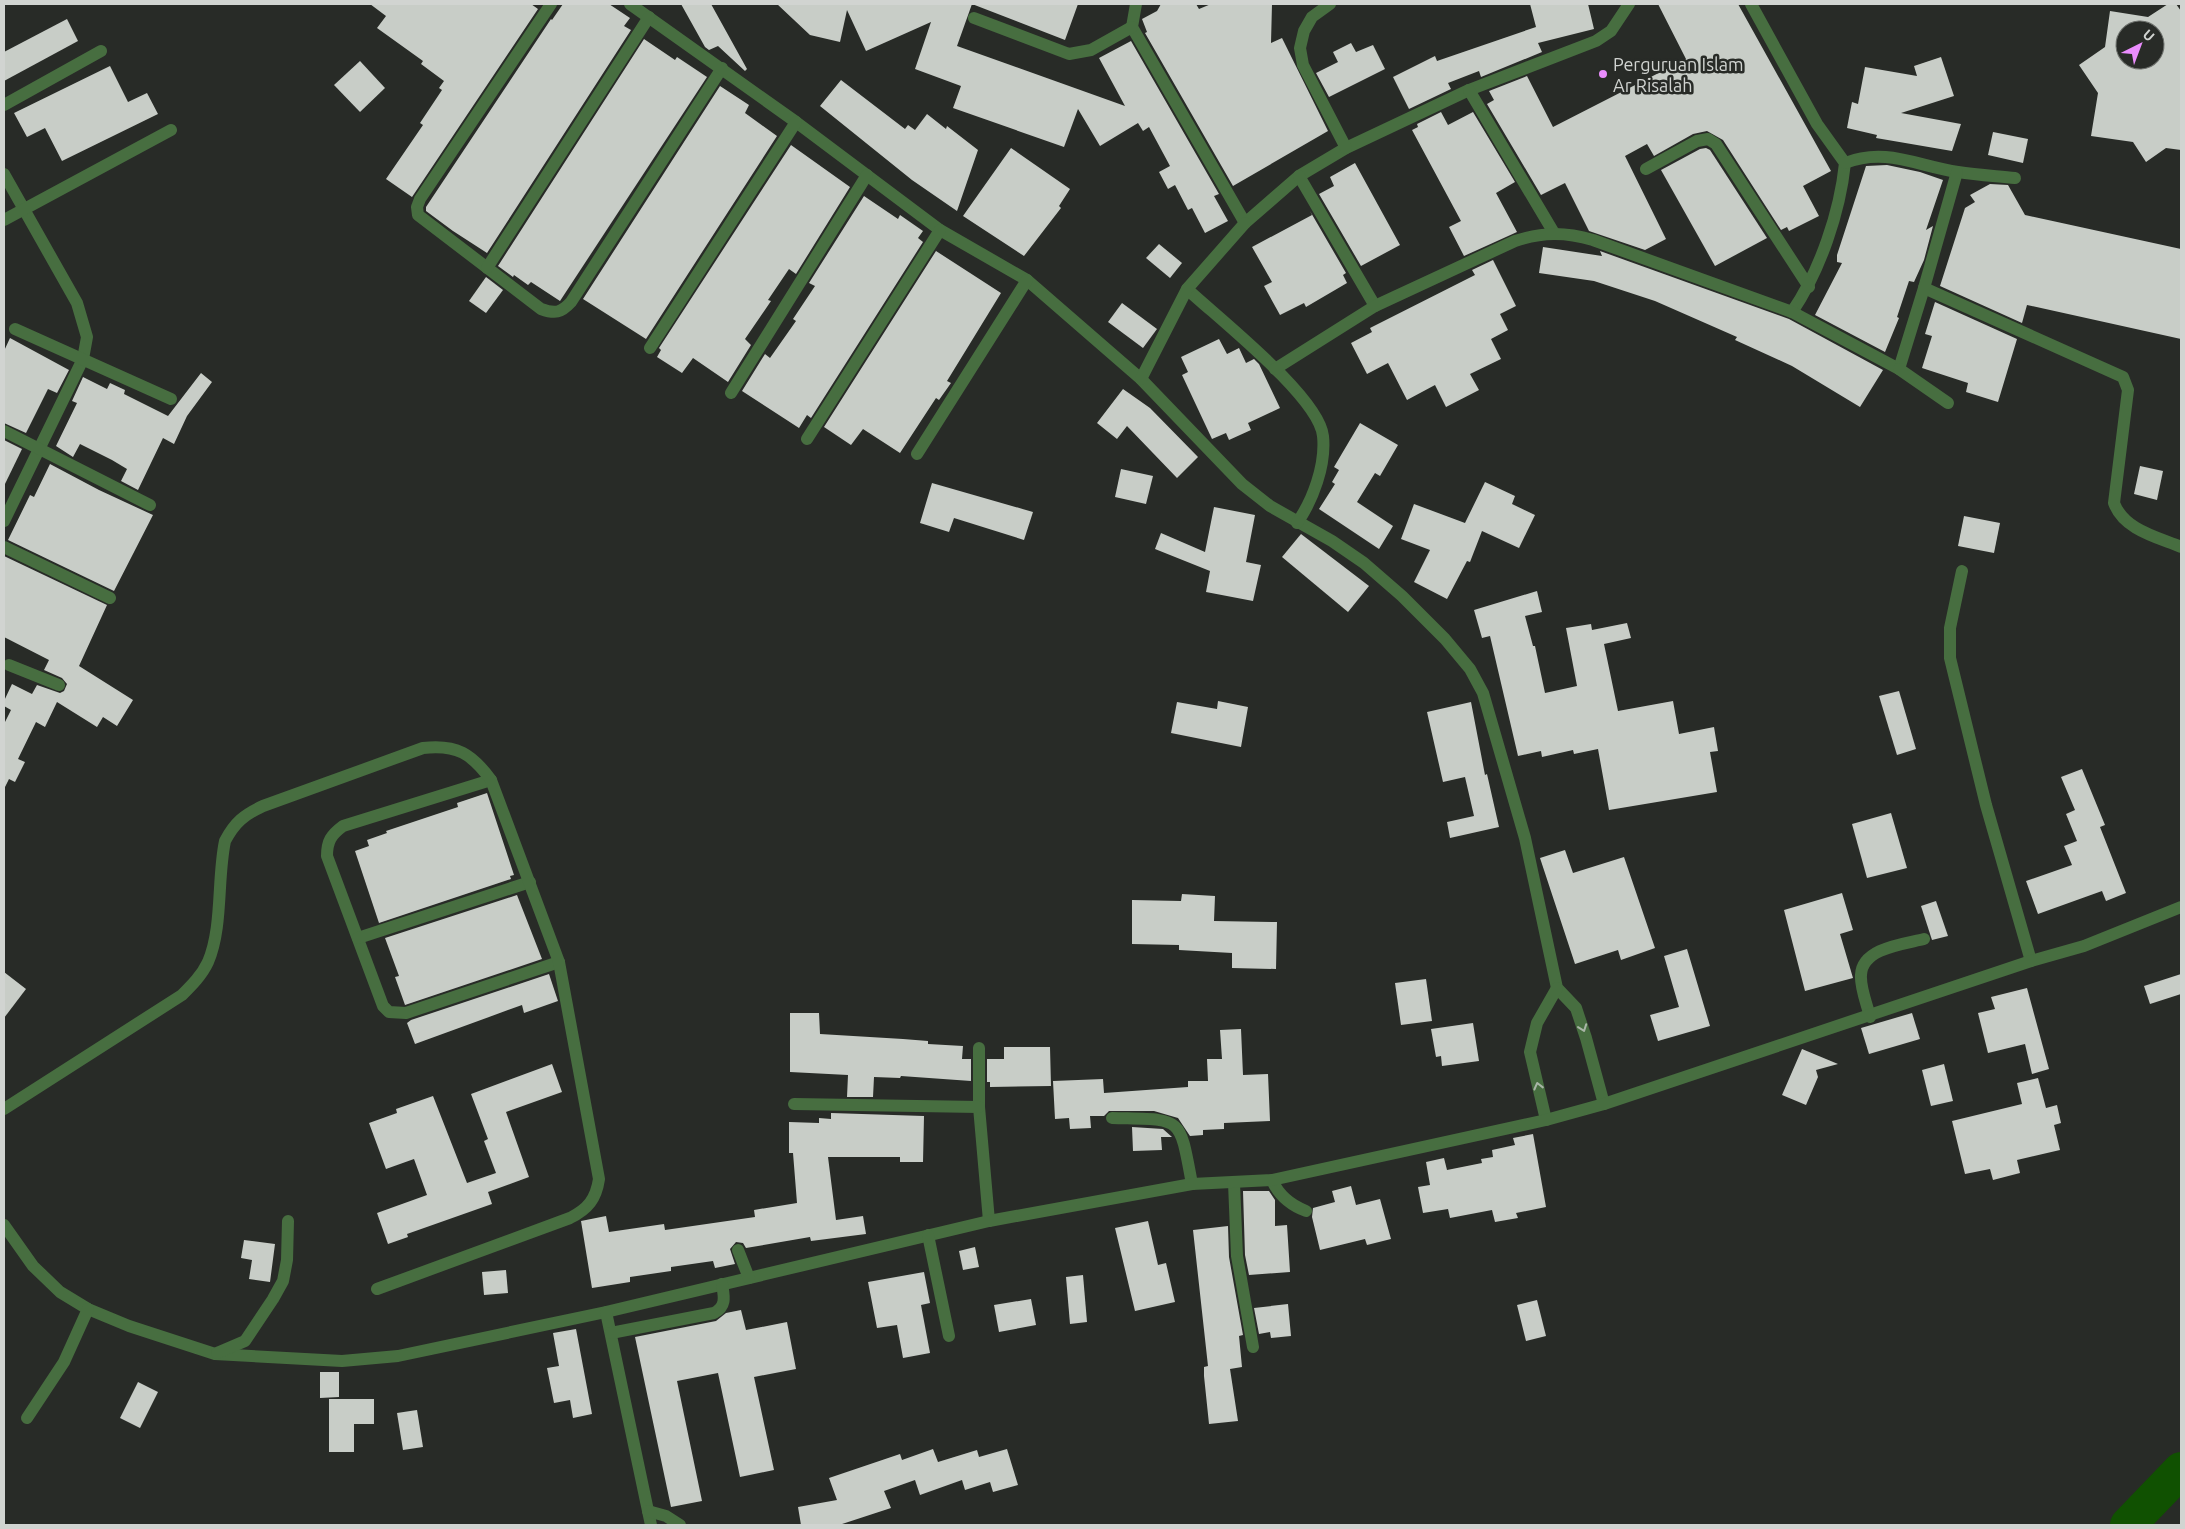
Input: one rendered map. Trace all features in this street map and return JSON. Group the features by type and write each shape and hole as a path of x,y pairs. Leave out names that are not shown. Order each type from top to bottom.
{"street":[{"path":"550,4 420,199 417,207 418,215 541,309 552,313 563,311 571,302 722,68"},
{"path":"630,4 722,68 940,230 1027,280 1141,379 1242,484 1270,506 1297,523 1332,541 1364,563 1402,596 1445,639 1470,669 1483,693 1525,838 1557,988 1576,1008 1604,1104"},
{"path":"1136,4 1132,27 1245,223"},
{"path":"1327,4 1312,17 1304,31 1300,48 1303,65 1346,148"},
{"path":"1141,379 1187,289 1245,223 1299,176 1346,148 1469,90 1596,41 1610,30 1629,4"},
{"path":"1750,4 1817,124 1845,163 1843,185 1836,211 1809,287 1792,312"},
{"path":"488,268 649,18"},
{"path":"974,18 1070,54 1091,50 1132,27"},
{"path":"4,104 101,52"},
{"path":"1469,90 1554,233"},
{"path":"650,348 796,122"},
{"path":"4,220 171,130"},
{"path":"1646,169 1696,142 1708,139 1716,144 1809,287"},
{"path":"1845,163 1861,156 1878,155 1957,172 2015,178"},
{"path":"1899,369 1957,172"},
{"path":"4,174 78,303 87,337 82,359 4,521"},
{"path":"731,394 867,175"},
{"path":"1299,176 1375,306"},
{"path":"807,439 940,230"},
{"path":"1275,369 1375,306 1515,241 1534,235 1554,233 1575,234 1792,312 1899,369 1948,403"},
{"path":"917,454 1027,280"},
{"path":"1924,288 2124,377 2128,390 2114,503 2117,511 2132,526 2181,547"},
{"path":"1187,289 1275,369 1318,419 1323,436 1323,454 1309,505 1297,523"},
{"path":"15,330 171,399"},
{"path":"4,431 150,505"},
{"path":"4,547 110,598"},
{"path":"1962,571 1950,628 1950,658 1986,805 2031,961"},
{"path":"6,667 59,685"},
{"path":"4,1109 182,995 197,980 207,964 214,945 225,841 233,825 243,816 263,806 423,748 440,746 461,751 478,762 491,780 559,962 599,1179 596,1194 591,1204 583,1212 377,1289"},
{"path":"491,780 343,826 331,835 327,844 327,856 383,1006 390,1012 397,1014 406,1013 559,962"},
{"path":"358,938 530,882"},
{"path":"4,1225 33,1266 60,1292 88,1308 129,1326 214,1354 342,1361 398,1356 606,1312 988,1222 1192,1184 1272,1180 1546,1120 1604,1104 1870,1017 2031,961 2084,946 2181,907"},
{"path":"1870,1017 1861,976 1862,966 1869,958 1881,950 1924,939"},
{"path":"1546,1120 1530,1052 1537,1023 1557,988"},
{"path":"979,1048 979,1107 988,1222"},
{"path":"794,1104 979,1107"},
{"path":"1112,1118 1158,1119 1172,1122 1180,1129 1184,1140 1192,1184"},
{"path":"1272,1180 1278,1192 1288,1202 1306,1211"},
{"path":"1234,1183 1238,1256 1253,1347"},
{"path":"214,1354 245,1341 273,1299 283,1281 287,1260 288,1221"},
{"path":"928,1235 949,1336"},
{"path":"738,1250 749,1278"},
{"path":"611,1333 714,1313 722,1306 724,1299 722,1284"},
{"path":"27,1418 64,1362 88,1308"},
{"path":"606,1312 651,1525"},
{"path":"648,1511 666,1516 680,1525"}],"building":[{"path":"370,4 531,4 538,9 412,197 386,179 423,125 420,123 442,90 439,88 444,81 421,64 423,61 377,28 386,16"},
{"path":"563,4 609,4 630,18 624,26 631,30 487,253 426,211 426,207 551,19"},
{"path":"681,4 711,4 747,69 745,71 718,46 709,50 705,47"},
{"path":"777,4 972,4 957,46 1125,106 1099,58 1131,41 1219,194 1214,196 1228,221 1205,233 1192,208 1188,210 1175,185 1168,189 1159,172 1170,166 1149,127 1143,131 1138,123 1100,146 1078,109 1064,147 953,108 961,86 915,69 931,22 866,51 847,10 840,42 810,35"},
{"path":"972,4 1078,4 1065,40"},
{"path":"1161,4 1196,4 1199,9 1211,4 1272,4 1271,43 1282,38 1328,131 1233,186 1145,33 1147,32 1142,19 1157,11"},
{"path":"1530,4 1588,4 1594,29 1538,43 1542,52 1481,77 1479,71 1448,83 1451,89 1409,109 1393,77 1435,56 1437,61 1536,27"},
{"path":"1658,4 1738,4 1831,171 1803,186 1819,216 1789,231 1787,227 1781,230 1723,140 1707,131 1693,134 1654,156 1647,144 1625,156 1666,239 1645,250 1589,231 1565,183 1541,195 1487,104 1494,100 1489,91 1527,76 1553,127 1686,59"},
{"path":"2168,4 2176,4 2181,11 2181,150 2166,148 2146,162 2133,142 2091,136 2098,93 2079,65 2105,47 2110,11 2148,17"},
{"path":"67,19 78,41 4,81 4,52"},
{"path":"644,39 675,60 677,57 707,77 560,301 531,282 528,285 498,266"},
{"path":"1351,43 1356,52 1373,45 1385,69 1329,97 1316,73 1338,62 1333,52"},
{"path":"1941,57 1954,96 1901,113 1961,124 1952,151 1876,138 1877,135 1847,128 1852,102 1858,104 1865,67 1917,76 1914,66"},
{"path":"360,61 385,88 360,112 334,85"},
{"path":"110,66 128,102 147,93 158,114 62,161 45,128 27,137 14,113"},
{"path":"841,80 905,129 908,125 915,130 927,114 946,129 947,126 978,150 957,211 912,180 820,106"},
{"path":"720,86 749,105 745,113 777,136 646,339 583,299"},
{"path":"1441,112 1448,125 1473,112 1515,182 1496,193 1517,232 1464,256 1449,227 1461,221 1412,130 1418,127 1417,124"},
{"path":"1993,132 2028,139 2023,163 1988,155"},
{"path":"791,145 850,187 796,274 789,269 768,300 771,301 745,339 751,345 728,382 693,358 682,373 657,357 661,350 659,348"},
{"path":"1011,148 1070,189 1059,206 1061,208 1024,256 963,216"},
{"path":"1706,148 1710,150 1767,238 1715,266 1661,170 1700,149"},
{"path":"1355,163 1400,245 1361,266 1319,194 1334,186 1330,177"},
{"path":"1887,165 1920,172 1943,180 1926,230 1933,226 1924,260 1914,282 1909,281 1897,317 1899,318 1885,352 1815,315 1842,263 1837,262 1837,255 1866,166"},
{"path":"1990,184 2008,185 2025,215 2181,249 2181,339 2027,305 2022,323 1940,286 1965,208 1975,202 1970,195"},
{"path":"864,196 898,219 900,215 923,231 918,238 923,242 811,418 807,415 799,428 742,391 765,354 770,358 796,321 793,319 815,286 809,283"},
{"path":"1310,211 1346,273 1343,275 1347,283 1306,307 1304,303 1280,315 1264,286 1272,282 1252,247 1312,215"},
{"path":"1159,244 1182,263 1170,278 1146,258"},
{"path":"1543,247 1602,256 1600,251 1789,319 1883,370 1860,407 1792,366 1735,340 1737,337 1655,301 1594,281 1539,273"},
{"path":"936,251 1001,293 947,381 951,383 939,400 936,398 900,453 863,429 851,445 824,427"},
{"path":"1493,260 1516,306 1500,314 1508,330 1491,339 1501,359 1470,374 1479,390 1446,407 1435,385 1407,400 1388,363 1367,374 1351,343 1372,332 1370,328 1475,275 1472,270"},
{"path":"486,277 503,290 486,313 469,301"},
{"path":"1935,302 2017,339 1998,402 1966,392 1968,383 1922,368 1932,336 1925,334"},
{"path":"1122,303 1157,329 1143,348 1108,322"},
{"path":"10,338 69,370 57,393 48,389 26,433 4,423 4,351"},
{"path":"1219,339 1227,354 1239,348 1246,363 1254,359 1259,364 1280,408 1248,423 1251,430 1229,440 1226,433 1212,439 1182,375 1188,372 1181,357"},
{"path":"201,373 212,382 187,416 174,444 163,438 138,490 121,481 127,469 112,460 80,444 73,457 56,446 77,403 72,401 83,377 107,389 110,383 125,390 124,394 168,416"},
{"path":"1123,389 1150,408 1198,457 1177,478 1127,426 1117,439 1097,423"},
{"path":"1360,423 1398,445 1380,476 1375,473 1357,502 1393,526 1379,549 1319,509 1335,484 1332,482 1339,470 1334,467"},
{"path":"4,440 22,449 4,486"},
{"path":"50,464 99,490 153,515 114,591 8,540 30,495 34,497"},
{"path":"2140,466 2163,471 2157,500 2134,494"},
{"path":"1121,469 1153,476 1146,504 1115,497"},
{"path":"1485,482 1515,496 1512,504 1535,515 1519,548 1482,531 1470,562 1467,561 1447,599 1414,582 1430,550 1401,539 1414,504 1465,523"},
{"path":"932,483 1033,512 1024,540 954,518 949,532 920,523"},
{"path":"1214,507 1255,515 1246,562 1261,565 1253,601 1206,592 1210,571 1155,549 1161,533 1205,552"},
{"path":"1964,516 2000,523 1994,553 1958,546"},
{"path":"1301,534 1369,586 1348,612 1282,557"},
{"path":"4,556 107,605 79,666 133,700 117,726 103,717 97,727 57,702 45,727 36,722 18,759 25,762 15,782 9,779 4,789 4,724 11,710 4,706 4,701 12,684 32,694 37,685 60,693 64,691 67,684 62,678 44,670 49,660 4,637"},
{"path":"1537,591 1542,612 1525,616 1533,646 1535,646 1545,693 1577,686 1566,628 1591,624 1592,630 1627,623 1631,638 1604,644 1618,711 1673,701 1679,734 1714,727 1718,751 1710,752 1717,792 1609,810 1598,749 1574,754 1573,750 1542,757 1541,751 1518,756 1490,636 1482,638 1474,610"},
{"path":"1899,691 1916,749 1897,755 1879,696"},
{"path":"1218,701 1248,707 1241,747 1171,733 1177,702 1217,709"},
{"path":"1471,702 1485,775 1487,774 1499,827 1450,838 1447,822 1474,816 1465,777 1443,782 1427,712"},
{"path":"2082,769 2105,825 2100,827 2126,893 2106,901 2102,891 2038,914 2026,881 2072,865 2064,846 2077,841 2066,814 2075,810 2061,777"},
{"path":"487,793 514,875 510,876 511,879 379,923 355,851 369,846 367,840 387,833 386,831 458,807 457,803"},
{"path":"1891,813 1907,868 1867,878 1852,824"},
{"path":"1565,850 1573,873 1624,857 1655,948 1621,960 1618,950 1575,964 1540,858"},
{"path":"1842,893 1853,930 1840,934 1853,978 1805,991 1784,910"},
{"path":"1182,894 1215,896 1214,921 1277,922 1276,969 1232,968 1232,953 1179,950 1179,945 1132,944 1132,900 1181,901"},
{"path":"517,895 542,959 405,1005 395,977 399,976 385,938"},
{"path":"1936,901 1948,936 1932,940 1921,906"},
{"path":"1687,949 1710,1026 1658,1041 1650,1015 1679,1007 1664,956"},
{"path":"4,972 26,989 4,1018"},
{"path":"549,974 558,1001 524,1013 522,1005 415,1044 407,1023 411,1020"},
{"path":"2181,974 2181,994 2150,1004 2144,986"},
{"path":"1426,979 1432,1021 1401,1025 1395,983"},
{"path":"2027,988 2049,1069 2032,1074 2025,1044 1988,1053 1978,1013 1995,1009 1991,997"},
{"path":"790,1013 819,1013 820,1034 928,1041 928,1044 963,1046 962,1059 971,1059 971,1081 901,1076 900,1078 874,1077 873,1097 847,1097 848,1075 790,1072"},
{"path":"1912,1013 1920,1039 1869,1054 1861,1028"},
{"path":"1473,1023 1479,1061 1442,1066 1441,1056 1436,1057 1431,1029"},
{"path":"1241,1029 1243,1075 1268,1074 1270,1121 1224,1123 1224,1129 1203,1130 1203,1135 1190,1136 1178,1118 1154,1111 1109,1111 1104,1116 1090,1116 1091,1128 1070,1129 1069,1118 1055,1119 1053,1081 1103,1079 1104,1093 1188,1087 1188,1081 1208,1081 1207,1059 1222,1059 1220,1030"},
{"path":"1004,1047 1050,1047 1051,1086 990,1087 990,1082 987,1082 987,1059 1004,1059"},
{"path":"1802,1049 1838,1064 1816,1070 1818,1077 1806,1105 1782,1095"},
{"path":"552,1064 562,1092 506,1112 529,1177 488,1192 492,1204 407,1234 408,1237 388,1244 377,1213 427,1195 414,1159 386,1169 369,1123 397,1113 396,1109 433,1096 467,1183 496,1173 484,1141 488,1139 471,1094"},
{"path":"1944,1064 1953,1101 1931,1106 1922,1070"},
{"path":"2038,1078 2046,1108 2057,1105 2061,1123 2054,1125 2060,1150 2017,1160 2020,1173 1993,1180 1990,1169 1965,1174 1952,1121 2022,1104 2017,1083"},
{"path":"831,1113 924,1116 923,1162 900,1162 900,1157 828,1157 836,1220 863,1216 866,1234 811,1241 810,1237 746,1248 743,1243 736,1242 730,1249 735,1264 715,1268 713,1261 671,1267 671,1271 630,1277 630,1282 592,1288 581,1221 606,1216 609,1232 664,1224 665,1230 755,1217 754,1210 797,1203 793,1153 789,1153 789,1122 819,1123 819,1118 831,1119"},
{"path":"1132,1127 1163,1129 1172,1137 1161,1137 1162,1150 1133,1151"},
{"path":"1533,1134 1546,1207 1516,1213 1518,1218 1495,1222 1492,1210 1450,1218 1448,1209 1423,1213 1418,1187 1430,1185 1426,1162 1444,1158 1447,1170 1482,1163 1481,1159 1493,1157 1492,1150 1515,1145 1513,1138"},
{"path":"1351,1186 1356,1205 1380,1199 1391,1239 1367,1245 1365,1239 1320,1250 1312,1217 1313,1208 1335,1202 1332,1191"},
{"path":"1243,1191 1269,1191 1275,1200 1275,1226 1287,1225 1290,1272 1249,1275 1245,1255"},
{"path":"1148,1221 1158,1265 1166,1263 1175,1302 1135,1311 1115,1228"},
{"path":"1228,1226 1229,1257 1243,1335 1239,1336 1242,1367 1230,1369 1238,1421 1209,1424 1204,1376 1204,1367 1208,1366 1193,1230"},
{"path":"244,1240 275,1244 270,1282 249,1279 252,1260 241,1258"},
{"path":"975,1247 979,1267 963,1270 959,1251"},
{"path":"506,1270 508,1293 484,1295 482,1272"},
{"path":"924,1272 930,1303 921,1305 930,1353 903,1358 897,1325 877,1328 868,1282"},
{"path":"1083,1275 1087,1322 1070,1324 1066,1277"},
{"path":"1031,1299 1036,1325 999,1332 994,1305"},
{"path":"1537,1300 1546,1336 1526,1341 1517,1305"},
{"path":"1288,1304 1291,1336 1271,1338 1270,1332 1259,1334 1254,1308"},
{"path":"741,1310 746,1330 787,1322 796,1369 754,1377 774,1470 740,1477 718,1373 677,1381 702,1501 671,1507 635,1337 716,1321 726,1313"},
{"path":"576,1329 592,1414 573,1418 570,1400 554,1403 547,1368 559,1366 553,1333"},
{"path":"320,1372 339,1372 339,1397 320,1398"},
{"path":"138,1382 158,1392 140,1428 120,1418"},
{"path":"329,1399 374,1399 374,1424 354,1424 354,1452 329,1452"},
{"path":"417,1410 423,1447 403,1450 397,1413"},
{"path":"933,1449 938,1462 977,1450 979,1457 1007,1449 1018,1485 993,1492 990,1482 965,1490 962,1480 920,1495 915,1480 884,1491 891,1508 839,1525 801,1525 798,1507 837,1500 829,1478 900,1454 902,1460"}],"waterway":[{"path":"2128,1525 2181,1470"}],"place":[{"name":"Perguruan Islam Ar Risalah","path":"1603,74"}]}
